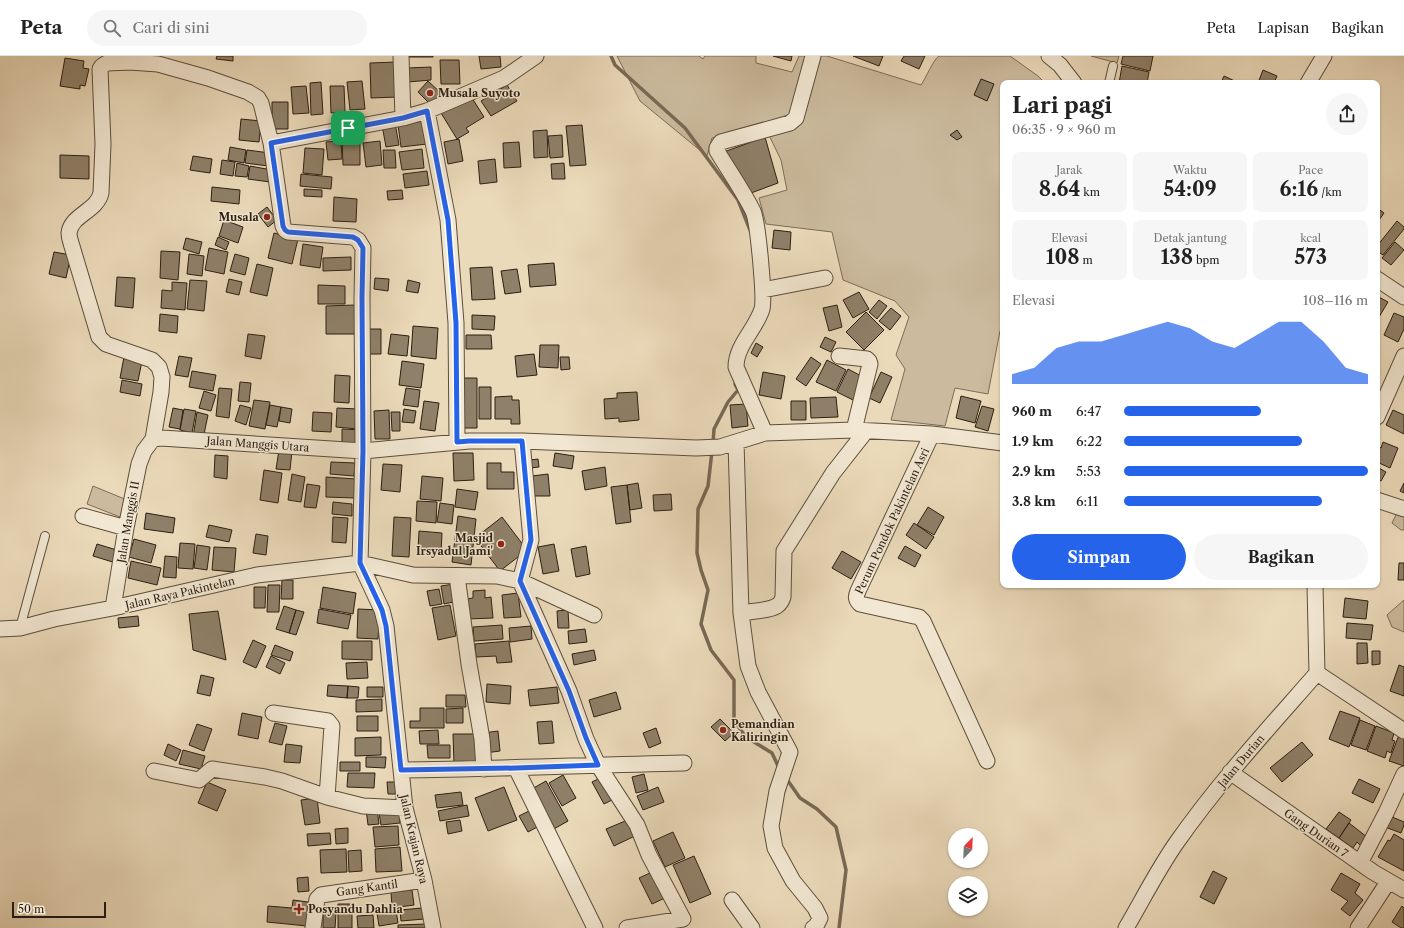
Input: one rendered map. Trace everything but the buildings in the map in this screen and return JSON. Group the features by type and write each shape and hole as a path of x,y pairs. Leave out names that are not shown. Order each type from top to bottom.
{"street":[{"path":"402,56 403,118"},
{"path":"271,143 403,118 427,111 504,78 536,56"},
{"path":"765,432 736,367 738,353 756,324 763,307 763,290 755,216 717,151 717,148 721,142 790,123 794,120 796,118 813,56"},
{"path":"1049,56 1060,65 1072,80"},
{"path":"1310,80 1324,56"},
{"path":"153,439 161,392 162,377 159,367 152,360 106,344 99,337 69,233 78,218 95,205 101,193 103,144 98,61 107,63 130,62 158,64 208,78 248,92 258,98 261,103 271,143 283,226 285,230 288,232 353,237 358,240 363,248 363,451 360,563"},
{"path":"427,111 448,220 456,323 457,442"},
{"path":"763,290 825,278"},
{"path":"1380,281 1404,297"},
{"path":"740,613 773,608 782,602 784,551 860,431 870,364 867,359 839,356"},
{"path":"1380,410 1404,356"},
{"name":"Jalan Manggis Utara","path":"153,439 161,438 363,451 469,441 522,441 696,448 720,447 765,432 860,431 932,434 1000,443"},
{"name":"Perum Pondok Pakintelan Asri","path":"932,434 856,598 860,604 914,616 923,621 987,761"},
{"name":"Jalan Manggis II","path":"113,608 126,528 139,464 144,451 153,439"},
{"path":"522,441 531,540 520,581 569,691 586,738 598,765 637,824 649,855 686,923 627,928"},
{"path":"736,442 740,613 748,666 758,692 790,752 774,806 771,826 775,848 793,880 815,908 820,918 816,926 813,928"},
{"path":"1380,501 1404,509"},
{"path":"83,516 126,528"},
{"name":"Jalan Raya Pakintelan","path":"0,629 20,628 54,619 113,608 257,575 360,563 414,575 497,576 520,581 594,615"},
{"name":"Jalan Krajan Raya","path":"360,563 382,610 386,626 405,808 424,880 433,928"},
{"path":"457,576 469,664 482,739 484,769"},
{"path":"1315,588 1317,673 1404,731"},
{"name":"Jalan Durian","path":"1126,928 1176,843 1203,806 1230,772 1317,673"},
{"path":"273,713 328,721 331,724 327,797"},
{"path":"401,770 684,763"},
{"path":"516,768 595,928"},
{"path":"154,771 199,780 212,769 229,771 282,781 327,797 363,806 405,808"},
{"name":"Gang Durian 7","path":"1230,772 1388,882 1404,890"},
{"path":"1360,863 1404,774"},
{"name":"Gang Kantil","path":"313,928 317,899 321,894 424,880"},
{"path":"1358,928 1388,882"},
{"path":"732,900 752,928"}],"lane":[{"path":"1110,80 1113,66"},
{"path":"20,628 45,536"}],"shaded area":[{"path":"617,56 699,56 703,59 705,56 756,56 756,63 792,72 799,56 827,56 921,85 934,61 939,56 1010,56 1038,76 1042,80 1000,80 1000,331 988,394 955,388 945,426 891,420 905,369 896,355 909,317 895,301 843,280 832,232 766,224 759,198 787,190 781,160 764,125 712,138 707,156 640,101"},
{"path":"1091,56 1119,56 1117,63"},
{"path":"93,486 127,500 120,517 87,504"},
{"path":"1404,507 1404,530 1401,530 1392,523 1399,509"},
{"path":"1404,600 1404,632 1392,627 1387,615"}],"waterway":[{"path":"611,56 615,65 685,128 738,200 750,230"},
{"path":"713,443 714,429 728,402 738,390 735,384"},
{"path":"712,451 708,486 698,509 697,553 708,590 701,624 711,650 734,680 734,721 746,737 772,753 779,768"},
{"path":"786,778 800,798 817,809 836,827 846,870 839,928"}],"place":[{"name":"Musala Suyoto","path":"430,93"},
{"name":"Musala","path":"267,217"},
{"name":"Masjid Irsyadul Jami'","path":"501,544"},
{"name":"Pemandian Kaliringin","path":"723,730"},
{"name":"Posyandu Dahlia","path":"299,909"}],"route":[{"path":"427,111 448,220 456,323 457,442 522,441 531,540 520,581 569,691 586,738 598,765 401,770 386,626 382,610 360,563 363,451 363,248 361,243 353,237 288,232 285,230 283,226 271,143 348,128 403,118 427,111"}]}
